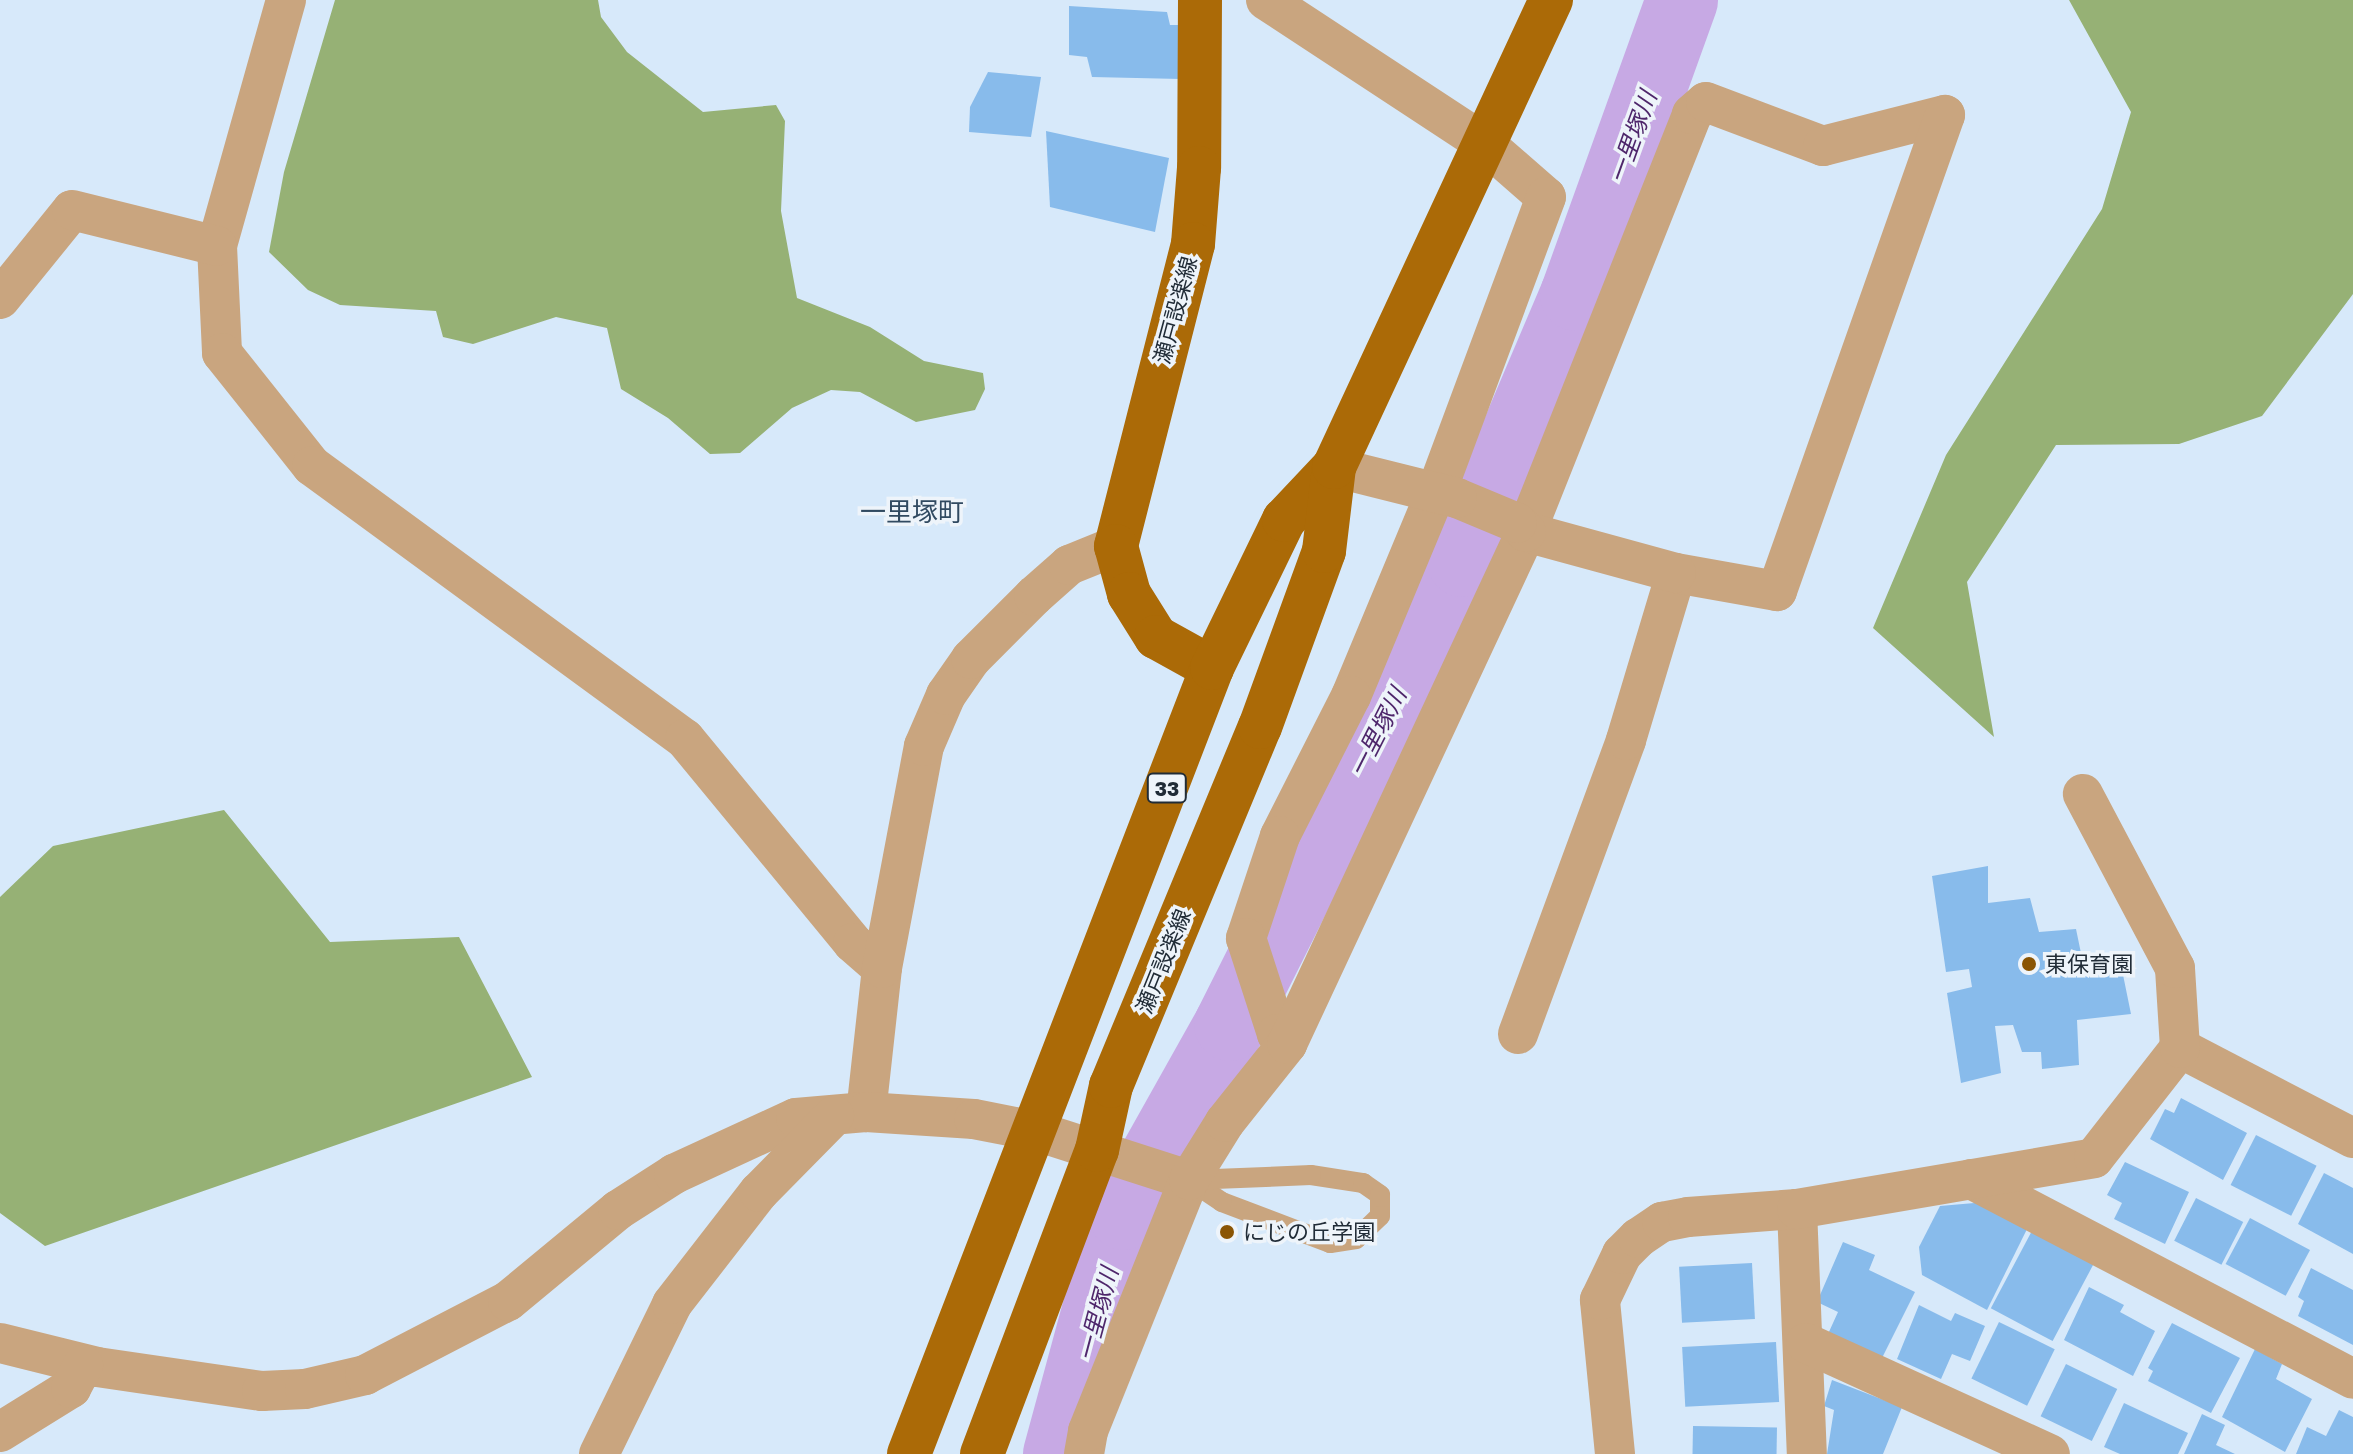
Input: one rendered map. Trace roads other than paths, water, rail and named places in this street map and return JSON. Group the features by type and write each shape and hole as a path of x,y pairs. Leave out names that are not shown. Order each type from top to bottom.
{"main road":[{"name":"瀬戸設楽線","path":"1200,0 1199,168 1193,244 1116,546 1129,594 1156,637 1212,668"},
{"name":"瀬戸設楽線","path":"982,1454 1097,1150 1111,1086 1260,727 1324,551 1334,467 1551,0"},
{"name":"瀬戸設楽線","path":"909,1454 1212,668 1284,520 1334,467"}],"street":[{"path":"286,0 217,246 222,353 312,466 685,739 853,943 882,968"},
{"path":"1266,0 1484,143 1546,197 1446,495 1351,696 1280,836 1246,938 1282,1039"},
{"path":"1084,1454 1088,1431 1186,1177 1282,1039 1522,527 1692,114 1706,102 1823,146 1945,115 1777,591 1676,573 1522,527 1446,495 1334,467"},
{"path":"0,299 72,210 217,246"},
{"path":"599,1454 672,1304 759,1192 850,1114 882,968 924,746 946,695 971,659 1069,565 1116,546"},
{"path":"1518,1034 1626,740 1676,573"},
{"path":"1615,1454 1600,1300 1622,1254 1662,1222 1797,1209 2094,1158 2180,1048 2175,968 2083,794"},
{"path":"2180,1048 2353,1138"},
{"path":"0,1343 83,1365 262,1391 305,1389 365,1375 508,1301 618,1210 674,1174 796,1118 850,1114 974,1119 1036,1131 1186,1177"},
{"path":"1971,1179 2353,1379"},
{"path":"1797,1209 1806,1343 1807,1454"},
{"path":"1806,1343 2050,1454"},
{"path":"0,1432 71,1388 83,1365"}],"lane":[{"path":"1186,1177 1337,1177 1380,1195 1380,1216 1356,1239 1330,1243 1222,1202 1186,1177"}],"waterway":[{"name":"一里塚川","path":"1059,1454 1124,1214 1230,1025 1463,561 1576,295 1682,0"}],"place":[{"name":"東保育園","path":"2029,964"},
{"name":"にじの丘学園","path":"1227,1232"}],"district":[{"name":"一里塚町","path":"912,512"}]}
